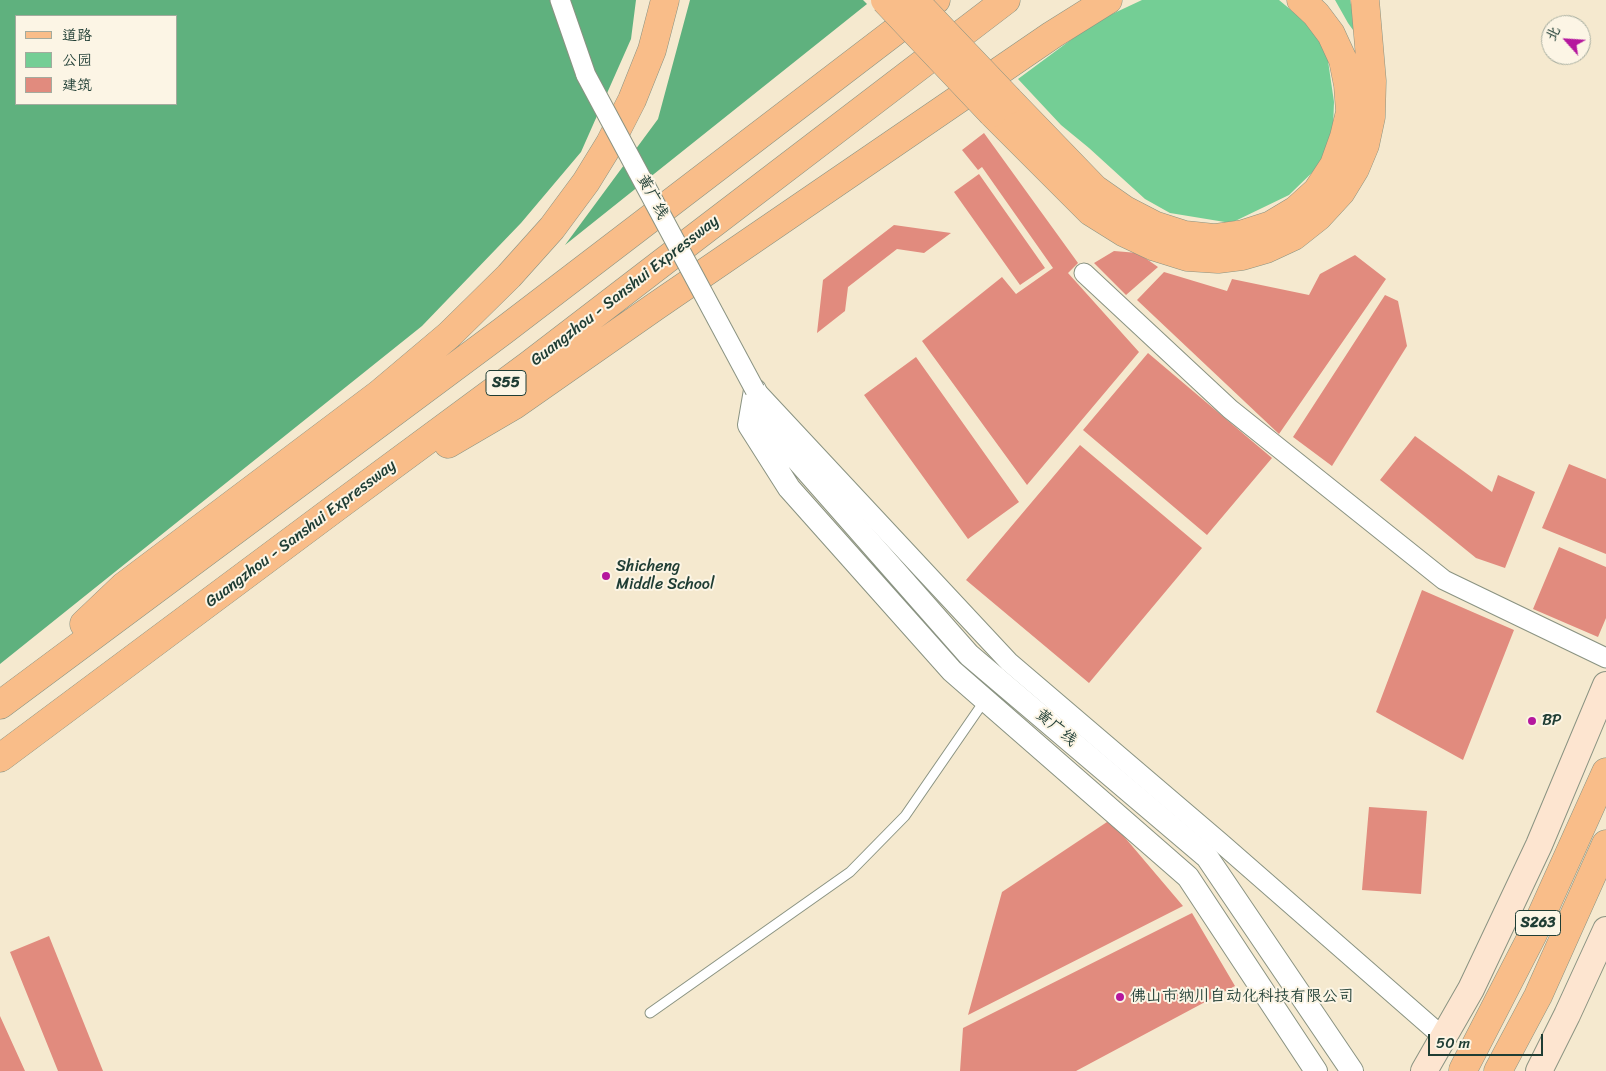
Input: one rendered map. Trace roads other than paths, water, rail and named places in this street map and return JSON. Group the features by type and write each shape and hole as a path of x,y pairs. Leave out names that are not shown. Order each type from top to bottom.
{"main road":[{"path":"0,704 124,586 379,394 449,335 509,276 552,228 586,182 610,143 632,100 652,50 665,0"},
{"path":"885,0 1001,107 1095,189 1125,210 1154,225 1185,235 1214,238 1243,234 1272,225 1296,210 1316,191 1334,165 1350,112 1348,85 1343,60 1331,34 1316,14 1301,0"},
{"path":"914,0 1001,107 1091,212 1123,232 1154,247 1187,257 1218,259 1258,252 1294,236 1318,217 1341,192 1355,169 1365,145 1371,117 1372,81 1366,0"},
{"name":"S55","path":"0,704 503,331 936,0"},
{"name":"Guangzhou - Sanshui Expressway","path":"0,758 529,365 1006,0"},
{"path":"338,506 513,406 1052,35 1108,0"},
{"name":"S263","path":"1429,1068 1471,989 1535,854 1606,685"},
{"name":"S263","path":"1463,1070 1533,934 1606,772"},
{"name":"S263","path":"1498,1071 1538,996 1606,844"},
{"path":"1539,1071 1606,930"}],"street":[{"name":"黄广线","path":"560,0 586,74 755,390 770,429 969,654 1207,857 1352,1071"},
{"path":"1084,273 1230,409 1444,580 1606,658"},
{"name":"黄广线","path":"998,680 1188,878 1316,1071"},
{"path":"998,680 1221,843 1444,1038"}],"lane":[{"path":"650,1013 850,872 905,816 970,724 998,680"}],"place":[{"name":"Shicheng Middle School","path":"606,576"},
{"name":"BP","path":"1532,721"},
{"name":"佛山市纳川自动化科技有限公司","path":"1120,997"}]}
